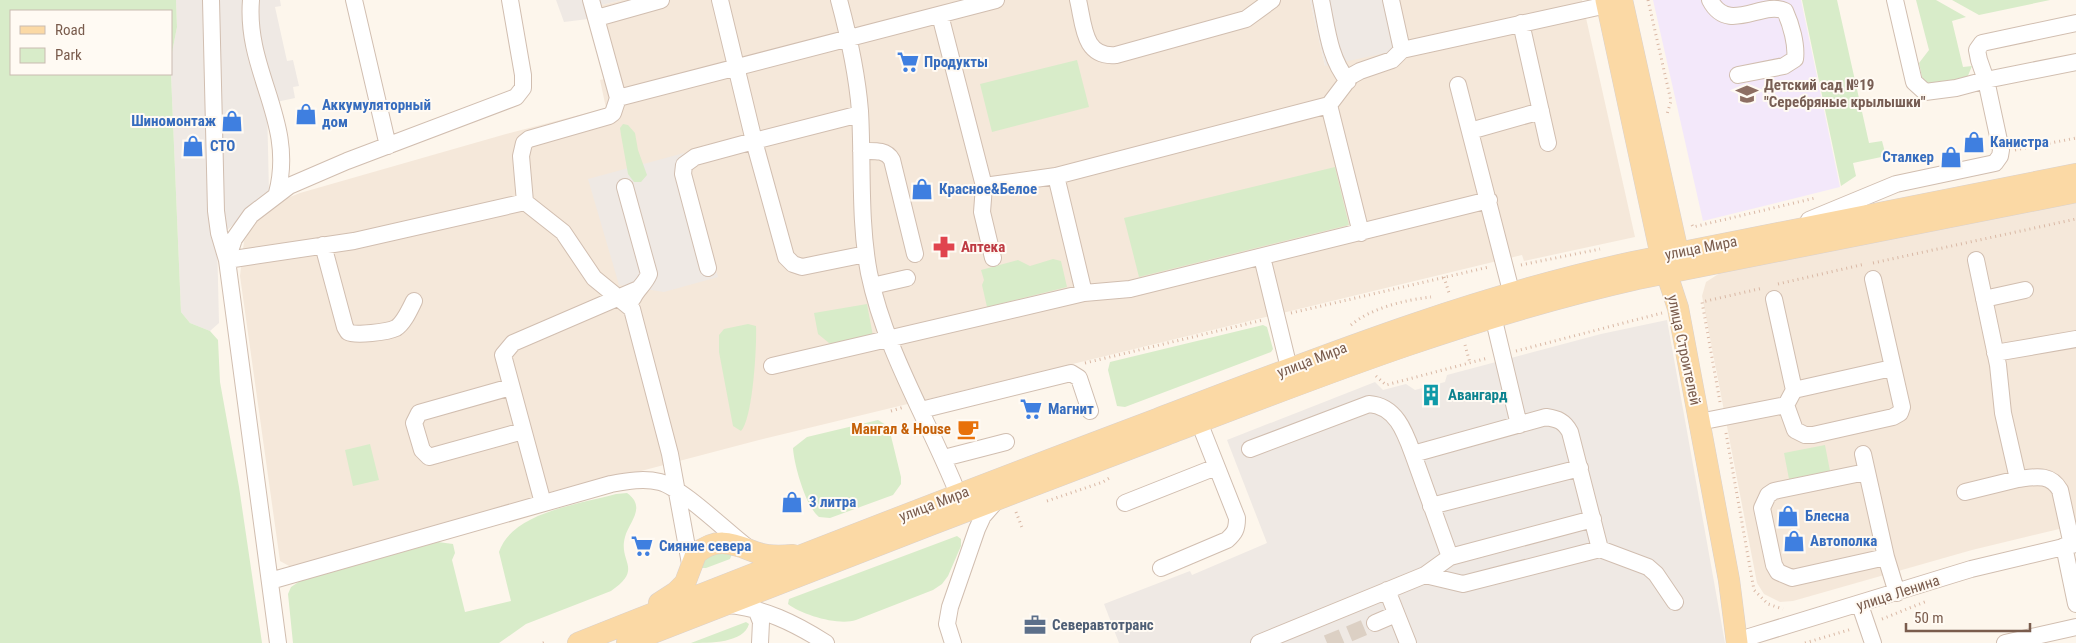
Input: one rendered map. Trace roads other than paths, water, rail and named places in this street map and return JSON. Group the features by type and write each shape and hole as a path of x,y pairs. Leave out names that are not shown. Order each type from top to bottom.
{"main road":[{"name":"улица Строителей","path":"1612,2 1672,263 1711,420 1743,641"},
{"name":"улица Мира","path":"587,639 806,554 962,502 998,498 1406,344 1493,316 1581,292 1757,238 2076,174"},
{"name":"улица Мира","path":"632,642 724,605 962,502 1289,368 1401,326 1511,291 1576,274 1672,263 2076,192"},
{"path":"587,639 676,592 685,583 696,554 722,542 736,544 776,556 806,554"},
{"path":"691,568 700,595 710,604 724,605"}],"street":[{"path":"211,0 216,211 219,233 227,260 278,643"},
{"path":"250,0 250,18 255,56 267,89 282,148 282,176 277,193"},
{"path":"354,0 388,146"},
{"path":"227,260 230,248 243,225 260,206 277,193 347,161 516,97 522,88 523,76 510,0"},
{"path":"591,0 618,98 613,113 609,116 524,143 521,156 525,202 563,232 594,278 632,309"},
{"path":"597,18 635,3 661,0"},
{"path":"720,0 754,142 786,257 793,264 802,267 866,254"},
{"path":"840,0 849,38 860,114 866,254 872,286 890,338 962,502"},
{"path":"618,98 996,0"},
{"path":"1078,0 1090,46 1095,52 1105,56 1116,55 1246,19 1267,2"},
{"path":"1322,0 1333,55 1339,70 1348,81"},
{"path":"1391,0 1402,50"},
{"path":"1710,0 1717,10 1733,16 1746,16 1775,8 1785,11 1787,16 1796,53 1795,59 1784,66 1738,75"},
{"path":"1895,0 1914,82 1924,92 1932,92 2076,62"},
{"path":"984,186 1056,176 1329,105 1348,81 1360,71 1392,60 1402,50 1612,2"},
{"path":"940,15 984,186 982,212 993,258"},
{"path":"1757,238 1816,217 1896,184 1990,165 1998,160 2001,153 1986,80 1978,55 1979,46 1982,43 2076,23"},
{"path":"1521,24 1548,143"},
{"path":"1458,85 1511,291"},
{"path":"1329,105 1361,232"},
{"path":"1470,131 1541,111"},
{"path":"708,268 683,174 684,165 695,157 860,114"},
{"path":"861,150 882,152 892,160 915,254"},
{"path":"1056,176 1084,293"},
{"path":"543,503 503,355 513,343 618,299 636,290 646,281 648,268 625,187"},
{"path":"772,366 1084,293 1130,289 1489,200"},
{"path":"227,260 367,238 525,202"},
{"path":"323,245 345,327 348,332 360,334 396,328 402,322 414,302"},
{"path":"1262,257 1289,368"},
{"path":"1976,260 1995,353 2003,413 2018,480"},
{"path":"872,286 907,278"},
{"path":"1772,290 1794,390 1786,405 1792,426 1799,433 1805,435 1823,434 1894,417 1900,413 1902,407 1873,278"},
{"path":"636,290 632,309 678,492 691,568"},
{"path":"1984,299 2026,290"},
{"path":"1493,316 1519,425"},
{"path":"1995,353 2076,339"},
{"path":"1794,390 1892,368"},
{"path":"921,410 1070,373 1079,378 1090,412"},
{"path":"511,387 419,413 414,423 422,450 429,457 523,431"},
{"path":"1250,449 1369,404 1375,404 1399,420 1450,557"},
{"path":"1711,420 1786,405"},
{"path":"1413,454 1546,417 1556,418 1565,423 1570,432 1600,549"},
{"path":"1162,568 1227,540 1235,534 1237,518 1199,422"},
{"path":"944,458 1006,442"},
{"path":"1863,454 1886,556 1897,593"},
{"path":"1125,504 1216,467"},
{"path":"1431,506 1580,468"},
{"path":"1866,472 1774,492 1768,495 1762,508 1774,565 1778,572 1785,577 1792,578 1886,556"},
{"path":"1965,492 2038,476 2056,482 2060,490 2071,545 2076,604"},
{"path":"270,580 627,481 650,480 663,483 678,492 750,549"},
{"path":"953,643 947,624 950,608 983,516 998,498"},
{"path":"1260,643 1425,575 1450,557 1593,519"},
{"name":"улица Ленина","path":"1743,641 1972,569 2071,545"},
{"path":"1425,575 1463,584 1600,549 1648,567 1656,574 1675,602"},
{"path":"1387,590 1408,643"},
{"path":"724,605 756,609 789,623 826,643"},
{"path":"1860,605 1873,643"},
{"path":"756,609 760,622 760,643"},
{"path":"1375,623 1396,614"},
{"path":"2005,643 2076,628"}],"tunnel":[{"path":"1327,643 1375,623"}],"place":[{"name":"Продукты","path":"908,62"},
{"name":"Детский сад №19 \"Серебряные крылышки\"","path":"1747,94"},
{"name":"Аккумуляторный дом","path":"306,114"},
{"name":"Шиномонтаж","path":"232,121"},
{"name":"Канистра","path":"1974,142"},
{"name":"СТО","path":"193,146"},
{"name":"Сталкер","path":"1951,157"},
{"name":"Красное&Белое","path":"922,189"},
{"name":"Аптека","path":"944,247"},
{"name":"Авангард","path":"1431,395"},
{"name":"Магнит","path":"1031,409"},
{"name":"Мангал & House","path":"968,429"},
{"name":"3 литра","path":"792,502"},
{"name":"Блесна","path":"1788,516"},
{"name":"Автополка","path":"1794,541"},
{"name":"Сияние севера","path":"642,546"},
{"name":"Северавтотранс","path":"1035,625"}]}
